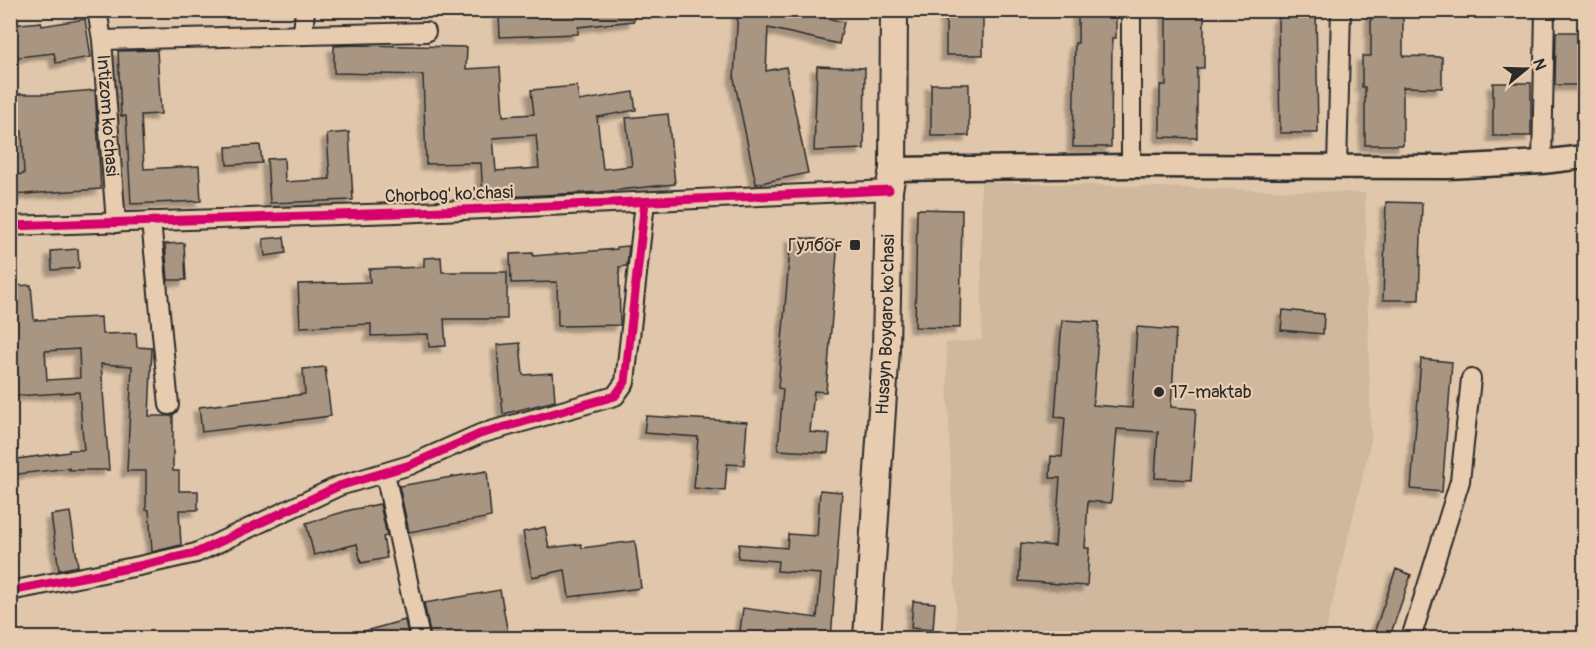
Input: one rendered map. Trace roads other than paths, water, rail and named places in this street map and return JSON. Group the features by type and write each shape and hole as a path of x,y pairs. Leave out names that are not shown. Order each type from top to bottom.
{"main road":[{"name":"Husayn Boyqaro ko'chasi","path":"867,639 886,349 894,10"}],"street":[{"name":"Intizom ko'chasi","path":"97,10 102,40 116,223"},
{"path":"303,34 305,10"},
{"path":"1131,10 1131,165"},
{"path":"1337,167 1341,10"},
{"path":"1542,162 1545,10"},
{"path":"102,40 426,32"},
{"path":"891,180 1131,165 1448,167 1542,162 1584,157"},
{"name":"Сhorbog' ko'chasi","path":"10,226 645,202 891,180"},
{"path":"10,591 139,566 196,552 339,486 410,465 480,434 615,396 625,382 645,202"},
{"path":"151,221 169,405"},
{"path":"1411,639 1460,481 1472,379"},
{"path":"385,473 420,639"}],"place":[{"name":"Гулбоғ","path":"855,245"},
{"name":"17-maktab","path":"1159,392"}]}
